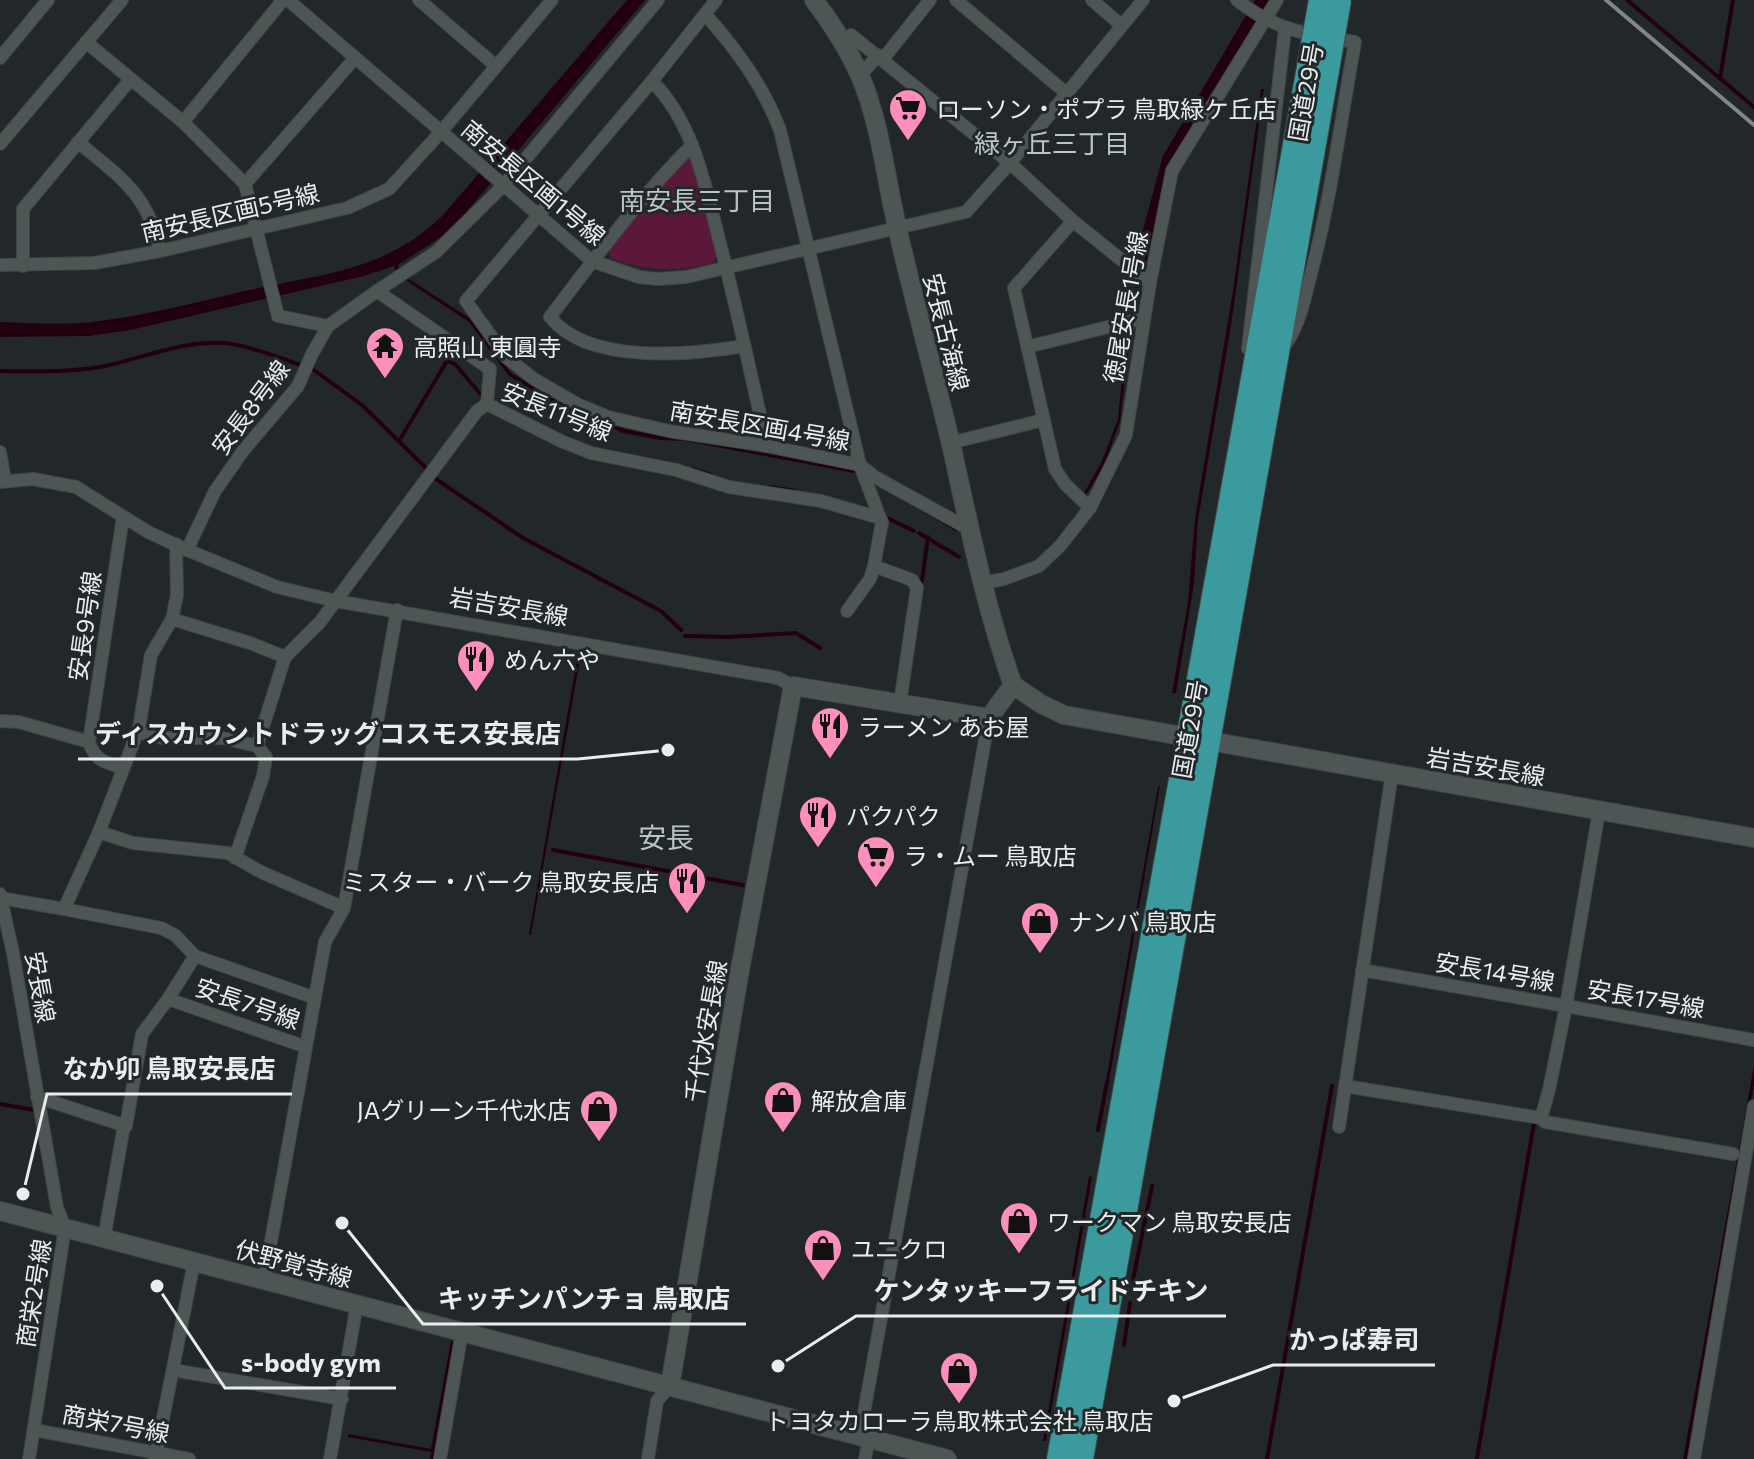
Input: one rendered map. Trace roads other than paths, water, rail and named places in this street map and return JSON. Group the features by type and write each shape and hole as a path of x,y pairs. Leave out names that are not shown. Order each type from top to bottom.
{"highway":[{"name":"国道29号","path":"1059,1459 1198,739 1277,355 1318,69 1321,0"},
{"name":"国道29号","path":"1081,1459 1198,739 1249,400 1318,69 1339,0"}],"street":[{"path":"0,58 48,0"},
{"path":"0,144 122,0"},
{"path":"183,122 285,0"},
{"name":"南安長区画1号線","path":"285,0 592,261 620,273 658,279 686,277 966,212 1143,0"},
{"path":"419,0 496,66"},
{"name":"安長8号線","path":"64,909 99,832 137,732 151,655 172,619 182,547 215,491 243,451 298,386 328,326 436,252 503,186 658,0"},
{"path":"705,14 716,0"},
{"name":"安長古海線","path":"814,0 836,30 862,78 882,151 897,229 969,529 997,639 1013,685"},
{"path":"867,68 930,0"},
{"path":"956,0 1066,93"},
{"path":"1092,0 1121,25"},
{"name":"徳尾安長1号線","path":"983,583 1039,566 1060,546 1090,508 1126,435 1150,283 1172,171 1221,93 1261,18 1277,0"},
{"name":"南安長区画5号線","path":"0,265 94,263 160,251 347,208 389,189 550,1"},
{"path":"1242,4 1261,18 1285,29 1355,42 1321,236 1293,335 1277,355"},
{"name":"南安長区画4号線","path":"705,14 746,64 773,111 785,149 860,465 608,417 568,399 534,379 506,357 466,301 652,81 705,14"},
{"path":"1249,400 1250,316 1285,29"},
{"path":"851,35 1010,163 1073,221 1150,283"},
{"path":"86,42 183,122 245,184 278,316 328,326"},
{"path":"245,184 355,58"},
{"path":"23,266 23,209 130,80"},
{"path":"652,81 679,117 698,158 767,446"},
{"path":"78,142 130,186 147,209 160,251"},
{"path":"692,145 592,261 550,317 560,329 592,343 652,354 699,354 744,346"},
{"path":"1073,221 1014,288 1055,469 1065,484 1090,508"},
{"path":"377,291 490,369"},
{"path":"1027,347 1144,318"},
{"path":"487,404 490,369 506,357"},
{"name":"安長11号線","path":"285,657 320,622 477,411 487,404 578,449 676,470 729,487 821,501 880,518"},
{"path":"950,443 1043,420"},
{"path":"0,452 3,481"},
{"path":"847,611 870,579 882,522 860,465"},
{"path":"860,465 875,477 969,529"},
{"name":"岩吉安長線","path":"3,481 33,479 67,485 182,547 277,587 336,601 778,678 793,686 989,718"},
{"name":"安長9号線","path":"89,742 123,517"},
{"path":"874,566 912,580 917,588 900,703"},
{"path":"264,1280 325,942 344,908 397,610"},
{"path":"172,619 285,657 257,746"},
{"path":"865,1459 864,1437 989,718 1013,685"},
{"name":"岩吉安長線","path":"1013,685 1064,715 1754,838"},
{"name":"千代水安長線","path":"670,1386 739,975 793,686"},
{"path":"0,721 19,722 89,742 99,761 123,768"},
{"path":"137,732 162,738 222,738 257,746 266,757 263,776 235,858"},
{"path":"1339,1127 1392,773"},
{"name":"安長14号線","path":"1362,970 1566,1006 1599,811"},
{"path":"99,832 133,843 228,853 274,878 344,908"},
{"path":"0,897 161,928 175,935 195,956 315,998"},
{"name":"安長線","path":"0,897 13,953 57,1207 65,1228"},
{"path":"168,999 195,956"},
{"name":"安長7号線","path":"104,1238 142,1034 168,999 306,1047"},
{"name":"安長17号線","path":"1541,1118 1566,1006 1754,1040"},
{"path":"1345,1086 1449,1101 1541,1118 1545,1122 1733,1154"},
{"path":"37,1097 124,1126"},
{"path":"1694,1459 1754,1106"},
{"name":"伏野覚寺線","path":"0,1211 947,1459"},
{"name":"商栄2号線","path":"29,1459 65,1228"},
{"path":"156,1456 194,1262"},
{"path":"330,1459 357,1304"},
{"path":"440,1459 462,1332"},
{"path":"173,1370 342,1399"},
{"path":"648,1459 657,1401 670,1386"},
{"name":"商栄7号線","path":"34,1430 156,1456 189,1459"}],"waterway":[{"path":"1627,0 1754,107"},
{"path":"1720,78 1733,0"},
{"path":"0,371 92,368 168,349 216,343 250,348 303,366"},
{"path":"399,441 447,361 455,364 482,396"},
{"path":"311,368 362,405 428,470"},
{"path":"692,469 711,475"},
{"path":"433,477 523,538 661,611 681,630"},
{"path":"770,487 795,491"},
{"path":"885,517 914,531"},
{"path":"919,533 959,557"},
{"path":"922,581 928,537"},
{"path":"685,636 796,633 820,648"},
{"path":"553,850 743,885"},
{"path":"1098,1130 1107,1082"},
{"path":"1267,1459 1332,1086"},
{"path":"0,1104 34,1110"},
{"path":"1477,1458 1534,1123"},
{"path":"1133,1280 1152,1186"},
{"path":"1124,1345 1130,1303"}],"railway":[{"path":"1606,0 1754,125"}],"place":[{"name":"ローソン・ポプラ 鳥取緑ケ丘店","path":"908,142"},
{"name":"高照山 東圓寺","path":"385,380"},
{"name":"めん六や","path":"476,693"},
{"name":"ディスカウントドラッグコスモス安長店","path":"668,750"},
{"name":"ラーメン あお屋","path":"830,760"},
{"name":"パクパク","path":"818,849"},
{"name":"ラ・ムー 鳥取店","path":"876,889"},
{"name":"ミスター・バーク 鳥取安長店","path":"687,915"},
{"name":"ナンバ 鳥取店","path":"1040,955"},
{"name":"解放倉庫","path":"783,1134"},
{"name":"JAグリーン千代水店","path":"599,1143"},
{"name":"なか卯 鳥取安長店","path":"23,1194"},
{"name":"キッチンパンチョ 鳥取店","path":"342,1223"},
{"name":"ワークマン 鳥取安長店","path":"1019,1255"},
{"name":"ユニクロ","path":"823,1282"},
{"name":"s-body gym","path":"157,1286"},
{"name":"ケンタッキーフライドチキン","path":"778,1366"},
{"name":"かっぱ寿司","path":"1174,1401"},
{"name":"トヨタカローラ鳥取株式会社 鳥取店","path":"959,1405"}],"district":[{"name":"緑ヶ丘三丁目","path":"1052,142"},
{"name":"南安長三丁目","path":"697,199"},
{"name":"安長","path":"666,837"}]}
